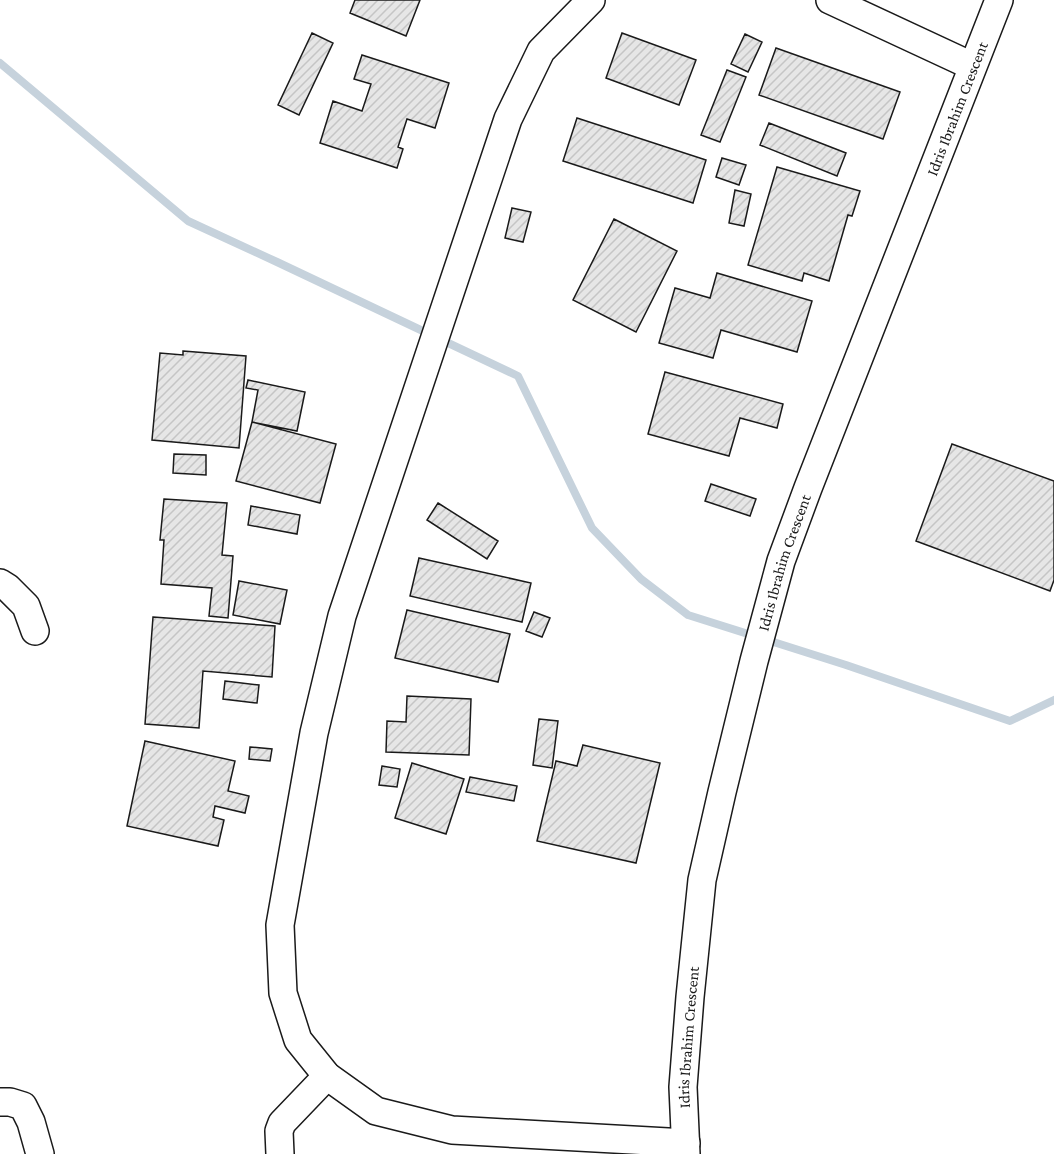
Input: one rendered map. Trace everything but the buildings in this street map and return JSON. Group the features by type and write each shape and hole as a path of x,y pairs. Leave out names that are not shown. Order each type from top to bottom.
{"street":[{"path":"591,0 541,51 508,119 342,616 314,733 280,925 283,993 298,1040 327,1076 376,1111 452,1130 686,1149"},
{"path":"830,0 972,66"},
{"name":"Idris Ibrahim Crescent","path":"686,1149 683,1087 702,880 754,661 781,561 999,0"},
{"path":"0,583 26,606 35,631"},
{"path":"280,1154 279,1131 282,1123 327,1076"},
{"path":"0,1102 23,1106 32,1122 40,1154"}],"waterway":[{"path":"0,63 188,221 518,376 592,528 641,579 688,615 846,665 1010,721 1054,700"}]}
